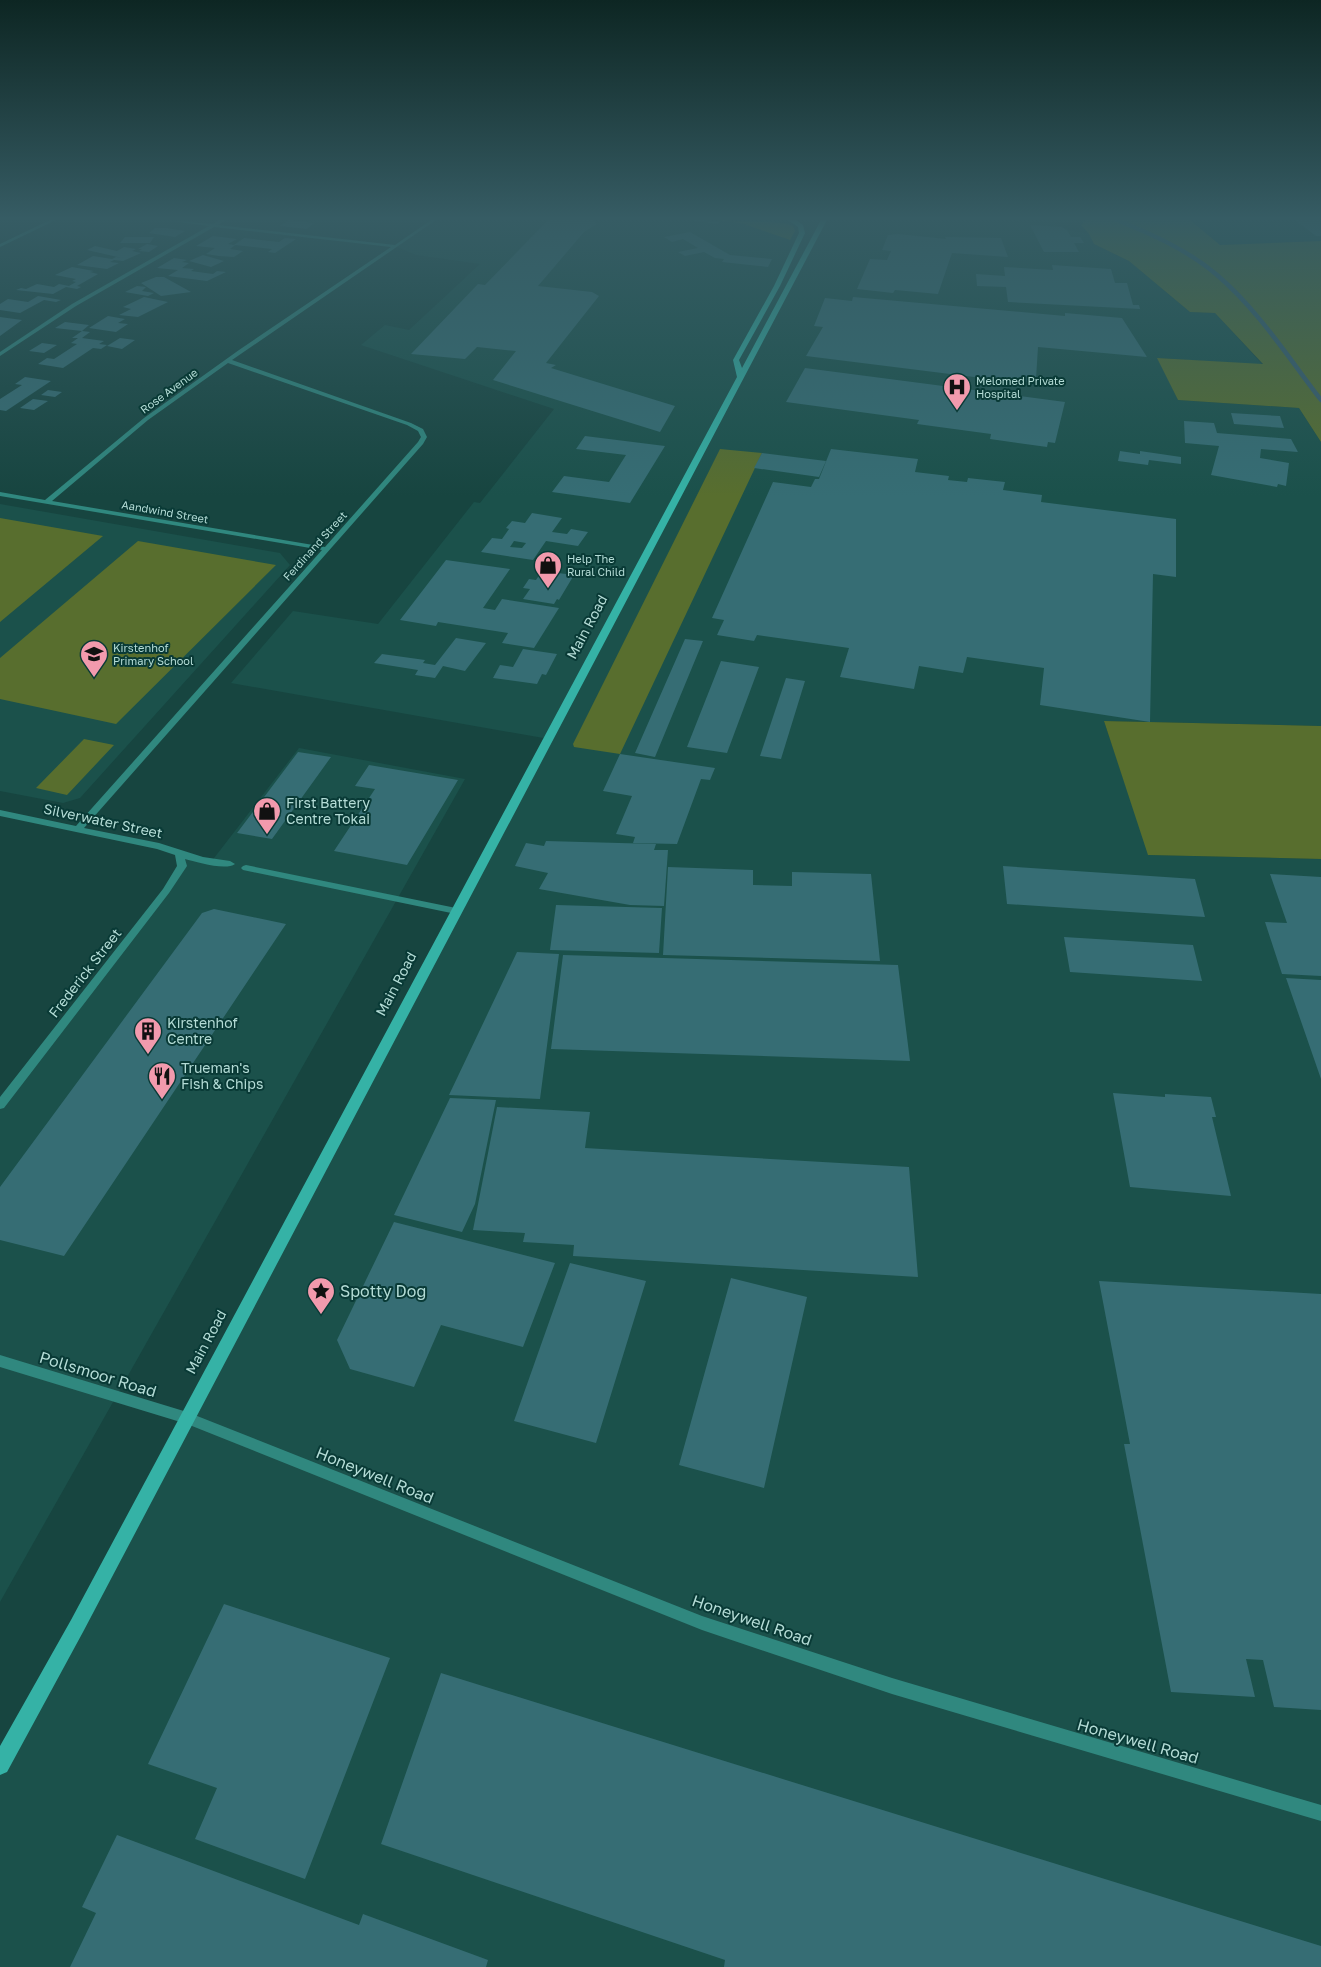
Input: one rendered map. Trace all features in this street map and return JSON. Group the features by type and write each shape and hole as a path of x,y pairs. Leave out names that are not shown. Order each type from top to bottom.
{"main road":[{"path":"740,376 736,360 763,312"},
{"name":"Main Road","path":"0,1765 77,1626 775,312"}],"street":[{"path":"0,354 64,312"},
{"name":"Rose Avenue","path":"46,502 146,419 299,312"},
{"name":"Ferdinand Street","path":"78,829 421,443 424,433 409,424 228,361"},
{"name":"Aandwind Street","path":"0,494 327,549"},
{"name":"Silverwater Street","path":"0,813 159,846 179,854 211,862 230,864"},
{"name":"Frederick Street","path":"0,1105 166,892 182,866 179,854"},
{"path":"246,868 456,911"},
{"name":"Pollsmoor Road","path":"0,1360 187,1418"},
{"name":"Honeywell Road","path":"187,1418 702,1623 892,1686 1321,1813"}],"shaded area":[{"path":"429,312 1215,313 1263,365 1158,358 1178,400 1299,408 1321,442 1321,726 1104,721 1149,855 1321,859 1321,1967 0,1967 0,1765 549,739 231,683 293,611 378,624 474,502 480,503 554,409 361,345 385,325 409,330"},
{"name":"Kirstenhof Primary School","path":"0,504 280,553 290,565 80,798 63,803 0,791"},
{"path":"299,748 465,779 0,1602 0,1105 182,867 179,854 211,862"}],"green space":[{"path":"1190,312 1321,312 1321,442 1299,408 1178,400 1157,358 1263,364 1215,313"},
{"path":"720,449 762,453 620,754 574,747 573,744"},
{"path":"0,518 103,536 0,622"},
{"path":"138,541 276,565 116,724 0,699 0,658"},
{"path":"1104,721 1321,726 1321,859 1148,855"},
{"path":"84,739 114,745 67,795 36,788"}],"building":[{"path":"125,312 148,312 138,317 119,315"},
{"path":"451,312 587,312 546,363 556,365 551,368 675,406 660,432 493,380 516,351 477,347 465,359 411,354"},
{"path":"820,312 1018,312 1065,316 1065,313 1122,318 1147,357 1038,347 1036,379 1022,383 806,356 823,327 814,326"},
{"path":"108,316 125,319 118,323 128,324 116,332 89,328"},
{"path":"0,317 22,320 0,336"},
{"path":"65,322 89,325 82,331 55,328"},
{"path":"82,331 90,332 82,338 104,341 99,344 107,345 101,349 93,348 63,368 38,364 47,358 54,359 77,344 71,343 78,338 72,338"},
{"path":"120,338 135,340 122,349 107,346"},
{"path":"42,343 57,345 44,353 29,351"},
{"name":"Melomed Private Hospital","path":"805,368 1065,402 1055,443 1048,442 1047,447 990,439 991,434 917,424 919,420 786,402"},
{"path":"25,377 51,381 6,411 0,410 0,399 22,385 15,384"},
{"path":"48,390 62,392 55,397 41,395"},
{"path":"33,399 48,401 34,410 20,408"},
{"path":"1231,413 1280,416 1284,428 1234,424"},
{"path":"1184,421 1214,423 1217,433 1291,439 1298,452 1261,449 1260,458 1289,463 1286,486 1278,484 1277,487 1211,475 1219,446 1185,443"},
{"path":"585,436 665,446 630,503 552,492 564,476 609,482 626,455 576,449"},
{"path":"831,449 918,459 915,472 949,476 948,480 967,482 968,478 1005,482 1003,490 1042,495 1041,502 1176,519 1176,577 1153,574 1150,722 1040,705 1044,668 967,657 963,673 919,666 914,689 840,677 849,648 757,635 754,641 717,635 724,620 712,618 773,482 811,487 815,479 819,479"},
{"path":"1120,451 1140,454 1140,451 1181,457 1181,464 1149,460 1148,465 1118,461"},
{"path":"762,453 826,461 819,477 754,468"},
{"path":"532,513 562,518 552,532 567,534 571,529 588,532 578,546 546,541 533,560 481,552 492,538 502,539 509,529 506,528 512,521 525,523","holes":["514,541 526,543 522,548 510,547"]},
{"path":"446,560 510,569 483,608 495,610 502,599 559,608 534,648 502,643 508,633 438,622 436,626 400,620"},
{"path":"542,571 574,575 559,600 557,599 554,604 523,599 530,589 523,588 529,579 536,580"},
{"path":"456,638 486,643 465,671 443,666 435,678 415,675 418,670 374,663 382,654 425,660 423,663 435,665"},
{"path":"685,639 703,641 655,757 635,753"},
{"path":"523,649 557,654 546,675 542,674 537,684 493,678 500,665 513,667"},
{"path":"721,661 759,667 727,753 687,747"},
{"path":"786,678 805,681 781,759 760,756"},
{"path":"298,752 331,757 272,839 237,833"},
{"path":"620,754 715,768 710,780 701,779 677,844 633,843 635,837 616,834 632,796 603,791"},
{"path":"369,765 458,780 407,865 334,851 375,789 355,786"},
{"path":"546,841 656,844 654,850 668,850 664,906 630,905 539,889 548,873 515,866 526,843 544,846"},
{"path":"1003,866 1195,879 1205,917 1007,904"},
{"path":"668,867 753,870 753,885 792,886 792,872 871,874 880,961 663,955"},
{"path":"1270,874 1321,877 1321,976 1282,974 1265,922 1287,923"},
{"path":"556,905 662,908 659,953 550,950"},
{"name":"Kirstenhof Centre","path":"214,909 286,924 64,1256 0,1240 0,1187 202,913"},
{"path":"1064,937 1193,945 1202,981 1070,972"},
{"path":"517,952 559,954 540,1099 449,1095"},
{"path":"563,955 898,965 910,1061 551,1049"},
{"path":"1286,978 1321,980 1321,1079"},
{"path":"1113,1093 1165,1097 1165,1094 1211,1097 1216,1117 1212,1117 1231,1196 1130,1187"},
{"path":"450,1098 496,1100 475,1204 462,1232 394,1215"},
{"path":"497,1107 590,1112 585,1148 909,1167 918,1277 573,1256 574,1245 523,1242 525,1233 473,1230"},
{"path":"394,1222 555,1263 523,1347 441,1325 414,1387 350,1369 337,1340"},
{"path":"570,1263 646,1281 596,1443 514,1421"},
{"path":"731,1278 807,1297 764,1488 679,1465"},
{"path":"1099,1281 1321,1294 1321,1710 1274,1707 1263,1660 1246,1659 1255,1697 1171,1692 1124,1444 1130,1444"},
{"path":"224,1604 390,1658 305,1879 195,1839 217,1788 148,1764"},
{"path":"441,1673 1321,1946 1321,1967 724,1967 725,1960 381,1844"},
{"path":"117,1835 359,1925 363,1914 488,1960 486,1967 70,1967 96,1913 82,1907"}],"waterway":[{"path":"1253,312 1321,400"}],"place":[{"name":"Melomed Private Hospital","path":"957,411"},
{"name":"Help The Rural Child","path":"548,589"},
{"name":"Kirstenhof Primary School","path":"94,678"},
{"name":"First Battery Centre Tokai","path":"267,835"},
{"name":"Kirstenhof Centre","path":"148,1055"},
{"name":"Trueman's Fish & Chips","path":"162,1100"},
{"name":"Spotty Dog","path":"321,1315"}]}
